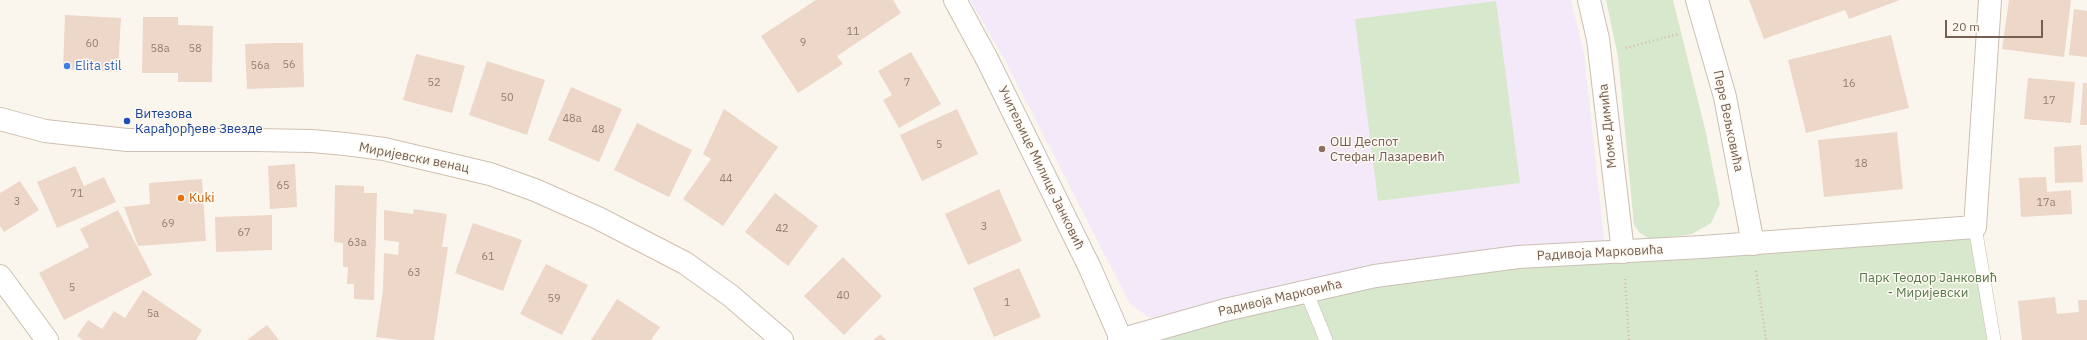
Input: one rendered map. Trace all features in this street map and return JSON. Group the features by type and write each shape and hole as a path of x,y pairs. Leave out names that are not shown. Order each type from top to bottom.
{"street":[{"name":"Учитељице Милице Јанковић","path":"955,0 987,59 1080,247 1120,340"},
{"name":"Моме Димића","path":"1589,0 1600,54 1623,252"},
{"name":"Пере Вељковића","path":"1697,0 1725,97 1753,244"},
{"path":"1975,227 1990,0"},
{"name":"Миријевски венац","path":"0,119 45,131 127,140 312,141 345,144 384,149 490,174 535,190 598,218 684,263 731,296 782,340"},
{"name":"Радивоја Марковића","path":"1120,340 1226,310 1375,276 1518,257 1753,244 1975,227"},
{"path":"0,276 47,340"}],"lane":[{"path":"1975,227 1994,340"},
{"path":"1306,291 1326,340"}],"path":[{"path":"1600,54 1705,27"},
{"path":"1753,244 1766,340"},
{"path":"1623,252 1629,340"}],"shaded area":[{"name":"ОШ Деспот Стефан Лазаревић","path":"970,0 1571,0 1584,54 1605,248 1327,279 1150,318 1130,304 1007,64"}],"green space":[{"path":"1606,0 1673,0 1706,133 1720,204 1711,223 1692,234 1656,239 1648,238 1640,233 1634,225 1618,57"},
{"path":"1496,1 1520,183 1378,201 1355,19"},
{"name":"Парк Теодор Јанковић - Миријевски","path":"1975,227 1994,340 1123,340 1375,276"}],"building":[{"path":"816,0 893,0 901,13 837,56 843,64 798,93 761,36"},
{"path":"1749,0 1900,0 1849,19 1845,10 1764,39"},
{"path":"2009,0 2071,0 2064,57 2002,49"},
{"path":"2074,9 2087,11 2087,57 2069,55"},
{"path":"65,15 121,18 118,72 63,69"},
{"path":"143,17 178,17 178,25 213,26 212,82 178,82 178,73 142,73"},
{"path":"1891,35 1909,108 1806,133 1788,60"},
{"path":"303,43 304,87 247,89 245,44"},
{"path":"911,52 941,104 899,128 883,100 892,95 878,71"},
{"path":"416,54 465,66 452,113 403,100"},
{"path":"487,61 545,80 527,135 469,115"},
{"path":"2028,78 2075,82 2071,123 2024,119"},
{"path":"2083,83 2087,83 2087,125 2080,125"},
{"path":"571,87 622,109 599,162 548,140"},
{"path":"724,109 778,147 723,226 683,199 711,159 703,154"},
{"path":"957,109 978,154 922,181 900,135"},
{"path":"637,123 692,150 669,197 614,170"},
{"path":"1897,132 1903,189 1824,197 1818,140"},
{"path":"2081,145 2083,182 2055,183 2054,147"},
{"path":"295,164 297,207 270,209 268,166"},
{"path":"75,166 84,186 104,177 116,202 57,228 37,182"},
{"path":"2046,177 2047,192 2071,190 2072,214 2021,217 2019,178"},
{"path":"202,179 206,241 138,246 124,207 150,204 149,183"},
{"path":"20,181 39,210 4,232 0,226 0,193"},
{"path":"335,185 364,186 364,193 377,193 374,300 354,299 354,284 347,284 348,267 343,267 343,243 334,242"},
{"path":"999,189 1022,241 968,265 945,214"},
{"path":"775,193 818,226 788,266 745,232"},
{"path":"414,209 447,214 442,247 448,247 434,340 400,340 376,337 383,290 384,253 398,255 399,242 384,240 384,210 413,214"},
{"path":"118,210 152,275 64,320 39,273 89,247 80,229"},
{"path":"272,215 272,250 216,252 215,217"},
{"path":"473,223 522,240 503,291 455,273"},
{"path":"843,257 882,296 844,335 804,296"},
{"path":"546,264 588,285 562,335 520,314"},
{"path":"1019,268 1041,317 994,337 973,288"},
{"path":"143,290 202,330 196,340 83,340 77,336 88,320 102,329 114,311 125,318"},
{"path":"2055,297 2057,314 2079,312 2078,300 2087,300 2087,340 2022,340 2018,301"},
{"path":"617,299 660,327 651,340 591,340"},
{"path":"267,325 279,340 247,340"},
{"path":"881,334 886,340 873,340"}],"place":[{"name":"Elita stil","path":"67,66"},
{"name":"Витезова Карађорђеве Звезде","path":"127,121"},
{"name":"ОШ Деспот Стефан Лазаревић","path":"1322,149"},
{"name":"Kuki","path":"181,198"}]}
